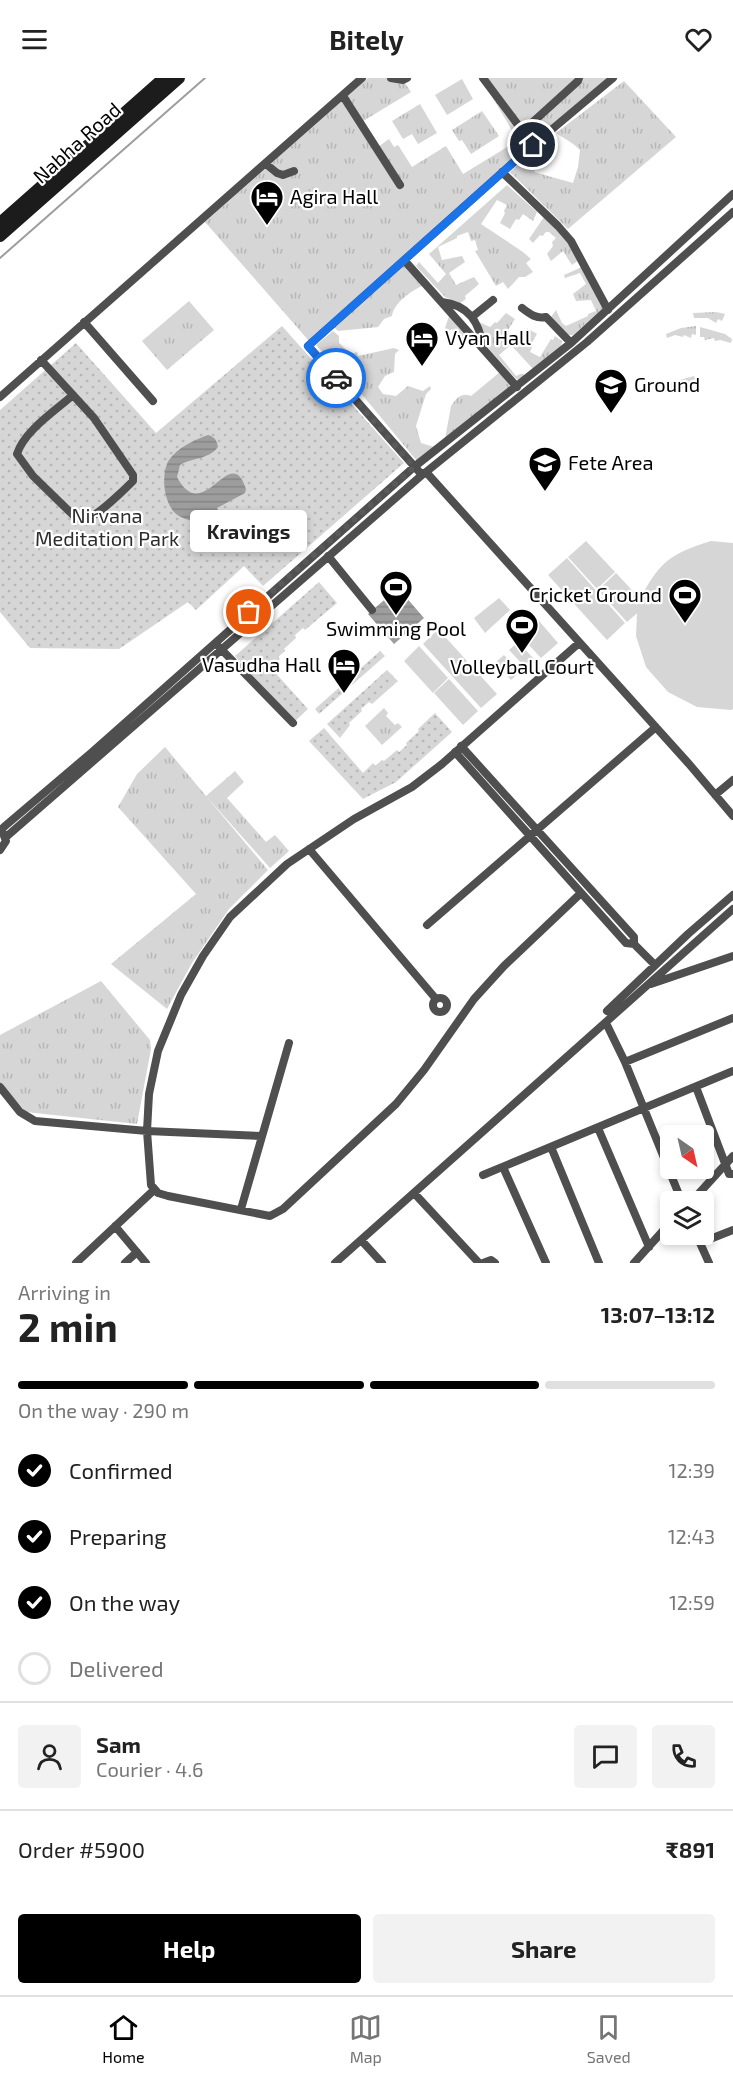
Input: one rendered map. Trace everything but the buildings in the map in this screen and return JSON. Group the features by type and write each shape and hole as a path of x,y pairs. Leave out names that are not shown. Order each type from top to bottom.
{"main road":[{"name":"Nabha Road","path":"0,223 164,78"},
{"name":"Nabha Road","path":"0,236 179,78"}],"street":[{"path":"0,396 362,78"},
{"path":"391,78 403,80 407,78"},
{"path":"483,78 533,145"},
{"path":"523,131 579,78"},
{"path":"613,78 502,172 308,346 656,727 733,816"},
{"path":"343,96 400,185"},
{"path":"266,164 283,175 294,171"},
{"path":"502,172 571,241 608,309"},
{"path":"0,850 5,845 2,833 517,387 571,343 733,194"},
{"path":"218,645 328,556 420,471 545,377 733,212"},
{"path":"404,260 517,387"},
{"path":"621,297 627,306"},
{"path":"472,317 493,300"},
{"path":"442,302 450,303 472,317 480,328 483,348"},
{"path":"522,308 533,316 546,317 571,343"},
{"path":"84,322 153,401"},
{"path":"41,360 73,395 94,418 133,475 134,482 91,518 82,519 74,516 33,476 17,453 26,436 73,395"},
{"path":"328,556 372,610"},
{"path":"579,643 412,787 354,819 309,849 279,871 230,917 203,956 181,995 158,1051 149,1094 147,1131 151,1185 154,1190 168,1196 270,1216 283,1209 396,1104 424,1070 474,999 504,966 581,892"},
{"path":"218,645 293,723"},
{"path":"427,925 656,727"},
{"path":"458,749 534,834 634,937 634,944"},
{"path":"715,795 733,780"},
{"path":"534,834 626,943 634,944 655,965"},
{"path":"309,849 436,999 441,998 445,1001 447,1006 444,1010 456,1023"},
{"path":"607,1011 733,895"},
{"path":"335,1263 733,909"},
{"path":"647,985 732,958"},
{"path":"625,1062 733,1018"},
{"path":"606,1023 625,1062 677,1191"},
{"path":"241,1209 289,1043"},
{"path":"483,1174 733,1071"},
{"path":"0,1087 20,1112 34,1121 147,1131 262,1136"},
{"path":"696,1087 729,1174 733,1174"},
{"path":"598,1128 649,1247"},
{"path":"551,1147 599,1263"},
{"path":"701,1191 733,1156"},
{"path":"503,1167 546,1263"},
{"path":"76,1263 154,1190"},
{"path":"414,1193 481,1263 491,1260 495,1263"},
{"path":"115,1227 146,1263"},
{"path":"714,1235 733,1230"},
{"path":"634,1263 660,1234"},
{"path":"361,1240 382,1263"},
{"path":"701,1245 709,1263"},
{"path":"125,1263 137,1252"}],"green space":[{"path":"368,78 407,78 403,80 411,92 360,123 375,149 389,139 394,147 398,145 412,167 446,146 463,174 517,141 520,144 481,78 609,78 309,341 205,222"},
{"path":"462,79 473,99 447,115 435,95"},
{"path":"624,81 676,137 568,229 510,172 543,141 534,172 573,183 580,150 556,133"},
{"path":"420,104 437,133 418,144 412,134 403,139 392,121"},
{"path":"482,111 499,136 471,154 452,130"},
{"path":"507,185 537,212 533,221 523,214 519,220 516,219 510,229 500,223 507,205 497,200 481,224 531,259 526,263 533,272 525,277 519,277 508,289 503,282 496,286 475,251 478,250 475,240 471,241 468,232 438,247 442,260 462,256 465,262 449,273 456,285 474,277 479,284 460,303 445,297 416,266 419,262 438,283 446,274 429,254"},
{"path":"544,217 556,224 579,260 572,265 563,251 551,261 547,254 556,238 549,232 540,235 533,243 529,239"},
{"path":"403,264 422,286 399,302 392,316 384,319 378,327 338,331 334,327"},
{"path":"582,267 603,308 573,335 568,335 551,317 556,310 562,323 566,326 596,311 591,300 576,301 573,294 586,284 580,273 565,278 564,275"},
{"path":"189,301 214,330 167,370 142,341"},
{"path":"506,313 515,319 506,337 515,343 527,328 537,334 531,344 533,345 530,352 540,357 555,336 562,341 561,346 533,369 511,345 499,355 516,376 524,374 524,377 519,380 489,349 479,322 490,327"},
{"path":"693,313 725,314 722,321 718,319 716,323 708,318 694,318"},
{"path":"449,316 466,337 454,339 456,335 452,329 448,332 445,328"},
{"name":"Nirvana Meditation Park","path":"282,326 404,463 263,586 244,566 196,610 188,602 119,649 30,648 0,612 0,410 76,343 156,433"},
{"path":"696,326 696,335 692,334 691,338 675,335 667,338 666,334 681,328"},
{"path":"700,327 725,334 732,339 731,343 715,341 714,338 705,340 704,337 700,337"},
{"path":"333,331 339,336 339,343 351,354 357,352 358,356 394,348 399,350 395,354 394,372 385,376 378,387 383,394 396,396 408,386 423,391 430,386 431,389 426,394 416,426 421,443 434,447 417,461 364,397 316,345"},
{"path":"500,372 512,386 445,439 451,406 455,400 462,395 471,396"},
{"path":"694,376 696,380 675,394 670,388 669,383"},
{"path":"586,541 615,572 597,589 568,557"},
{"name":"Cricket Ground","path":"711,541 733,543 733,709 697,707 668,692 646,667 636,636 637,613 627,622 598,590 616,573 646,605 641,597 655,574 668,560 686,550"},
{"path":"567,558 625,623 607,640 548,575"},
{"path":"319,582 337,603 305,630 303,628 295,635 296,638 284,649 285,651 278,657 280,659 271,668 308,709 294,722 235,656"},
{"path":"499,598 510,610 485,633 474,618"},
{"path":"534,615 558,643 541,658 516,631"},
{"path":"438,629 467,661 455,674 468,662 497,694 481,708 423,644"},
{"name":"Volleyball Court","path":"518,642 534,659 525,667 509,650"},
{"path":"419,646 448,678 433,693 404,661"},
{"path":"380,651 385,656 319,714 315,709"},
{"name":"Volleyball Court","path":"504,655 520,672 511,680 495,663"},
{"path":"387,670 398,681 372,704 369,702 361,709 362,711 349,723 350,725 340,738 327,724"},
{"path":"449,679 478,711 463,725 434,693"},
{"path":"384,708 388,713 386,716 395,725 398,723 402,727 382,745 365,726"},
{"path":"435,713 452,732 396,782 363,799 309,741 324,728 363,773 373,763 375,766 397,750 399,752"},
{"path":"165,747 268,870 229,909 192,963 167,1009 111,964 196,894 118,807 137,774"},
{"path":"235,771 244,782 227,798 266,842 275,835 289,851 270,868 206,796"},
{"path":"101,981 150,1040 151,1049 137,1124 26,1112 0,1083 0,1035"}],"shaded area":[{"path":"208,435 215,440 218,447 210,454 180,465 177,477 187,490 197,494 224,477 232,474 240,477 246,489 245,493 217,508 222,517 228,515 233,521 226,526 221,525 212,512 196,522 179,516 171,508 164,487 166,466 172,456 192,442"},
{"name":"Swimming Pool","path":"398,588 424,618 394,644 368,614"}],"waterway":[{"path":"0,258 205,78"}],"way so far":[{"path":"249,612 414,467 336,378"}],"place":[{"name":"Agira Hall","path":"267,226"},
{"name":"Vyan Hall","path":"422,367"},
{"name":"Ground","path":"611,414"},
{"name":"Fete Area","path":"545,492"},
{"name":"Kravings","path":"249,612"},
{"name":"Swimming Pool","path":"396,616"},
{"name":"Cricket Ground","path":"685,624"},
{"name":"Volleyball Court","path":"522,654"},
{"name":"Vasudha Hall","path":"344,694"}],"route":[{"path":"336,378 308,346 533,145"}]}
